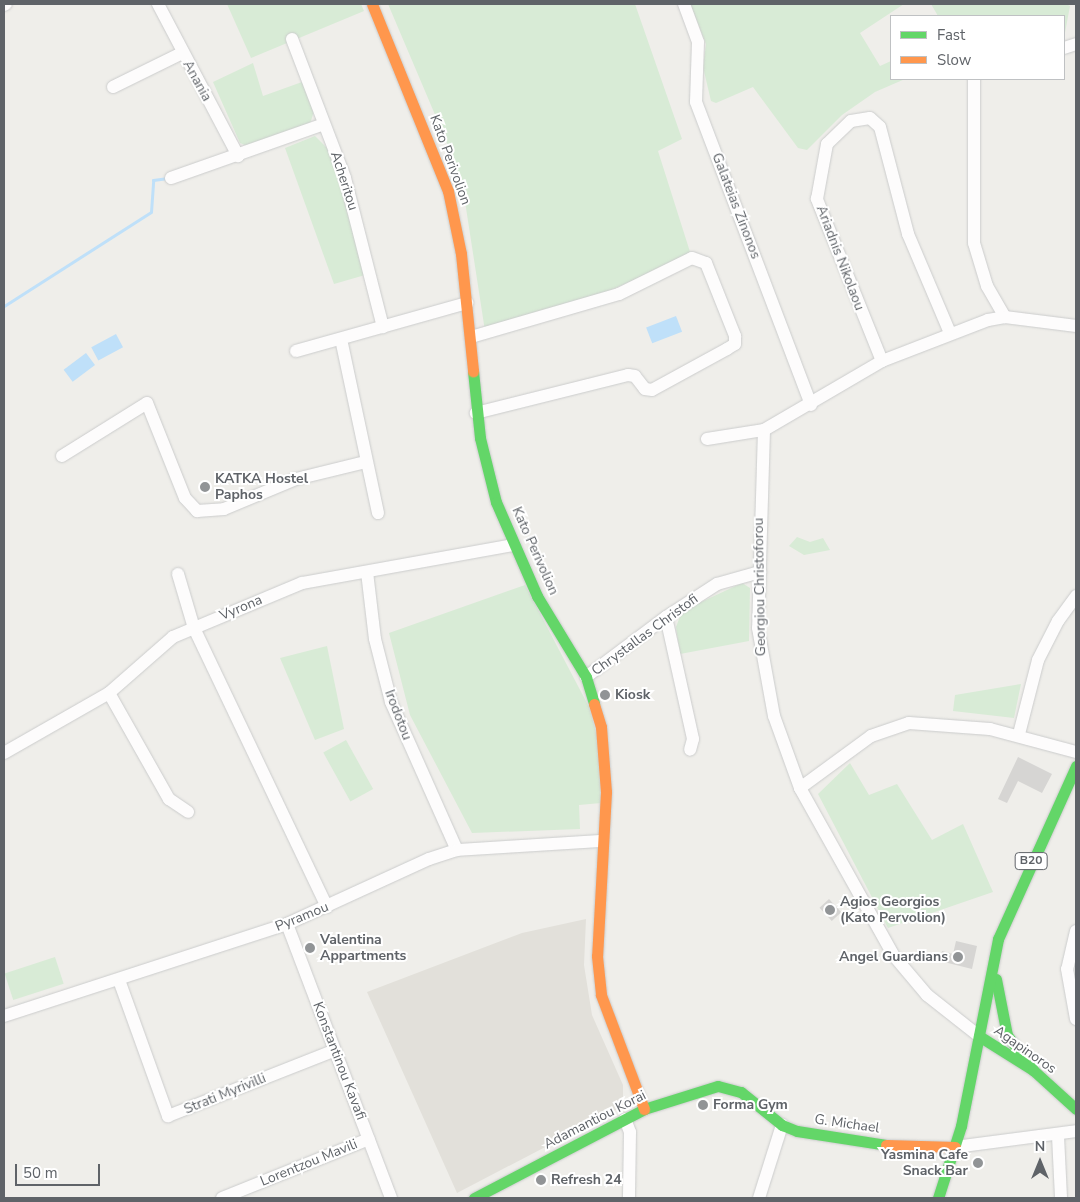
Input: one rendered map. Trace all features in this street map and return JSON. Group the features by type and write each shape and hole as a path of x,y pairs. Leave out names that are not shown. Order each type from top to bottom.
{"main road":[{"name":"Kato Perivolion","path":"372,4 448,191 467,303 476,414 485,466 514,545 537,596 586,677 601,727 606,792 597,956 600,995 644,1109"},
{"name":"B20","path":"938,1198 955,1148 994,959 1013,900 1076,766"},
{"path":"994,959 1002,1021 1013,1046 1033,1070"},
{"name":"Agapinoros","path":"979,1036 1033,1070 1076,1109"},
{"name":"Adamantiou Korai","path":"474,1198 644,1109 718,1086 746,1095 782,1125"},
{"name":"G. Michael","path":"782,1125 819,1136 910,1148 955,1148"},
{"name":"G. Michael","path":"910,1148 950,1160"}],"street":[{"name":"Anania","path":"158,4 182,53 238,156"},
{"name":"Galateias Zinonos","path":"684,4 698,42 696,102 811,405"},
{"name":"Acheritou","path":"292,39 345,178 383,327"},
{"path":"113,88 182,53"},
{"path":"974,80 974,243 987,286 1005,317"},
{"name":"Ariadnis Nikolaou","path":"882,361 817,199 831,138 851,120 870,118 880,127 908,234 950,333"},
{"path":"171,178 238,156 324,124"},
{"path":"471,337 619,294 692,258 706,263 735,336 734,344 727,349 652,390 628,375 476,414"},
{"path":"296,351 467,303"},
{"path":"707,440 764,430 811,405 882,361 950,333 1005,317 1076,326"},
{"path":"341,339 378,513"},
{"path":"62,456 147,403 185,498 197,512 224,509 296,479 366,462"},
{"name":"Georgiou Christoforou","path":"764,430 758,628 765,684 800,788 894,956 927,995 979,1036"},
{"name":"Vyrona","path":"4,754 109,693 165,642 302,583 514,545"},
{"name":"Irodotou","path":"367,572 375,639 391,702 457,850"},
{"name":"Chrystallas Christofi","path":"586,677 666,616 717,584 760,572"},
{"path":"178,574 194,628 327,907"},
{"path":"1019,734 1038,660 1058,621 1076,596"},
{"path":"666,616 693,739 690,750"},
{"path":"109,693 169,799 188,812"},
{"path":"800,788 853,748 889,727 930,722 1019,734 1076,752"},
{"name":"Pyramou","path":"4,1016 288,924 429,858 457,850 602,841"},
{"name":"Konstantinou Kavafi","path":"288,924 333,1051 391,1198"},
{"path":"1076,931 1067,968 1076,1019"},
{"name":"Strati Myrivilli","path":"119,980 168,1116 333,1051"},
{"path":"625,1119 630,1132 629,1198"},
{"path":"759,1198 782,1125"},
{"path":"955,1148 1058,1136 1076,1131"},
{"path":"1058,1136 1061,1198"},
{"name":"Lorentzou Mavili","path":"222,1198 368,1139"}],"shaded area":[{"path":"586,919 584,965 592,1015 623,1085 623,1099 616,1110 457,1193 367,992 522,933"}],"green space":[{"path":"227,4 361,4 364,11 251,58"},
{"path":"388,4 635,4 682,139 658,151 691,255 604,293 485,331 464,195 453,157"},
{"path":"690,4 904,4 860,33 880,66 890,61 890,80 903,80 875,92 842,115 807,150 798,148 753,87 716,103 711,101 703,67 706,44"},
{"path":"931,4 1066,4 1070,6 1065,33 1065,15 937,15"},
{"path":"253,63 263,96 302,82 314,111 310,124 247,146 240,143 213,82"},
{"path":"315,136 330,151 365,275 334,284 285,148"},
{"path":"797,537 810,542 823,538 830,550 804,555 789,546"},
{"path":"742,583 750,588 749,641 680,654 676,627 682,611"},
{"path":"525,585 589,707 598,740 601,803 579,805 580,829 472,833 410,715 389,633"},
{"path":"327,646 344,729 315,740 280,658"},
{"path":"1021,684 1014,718 953,711 955,695"},
{"path":"346,740 373,789 350,802 323,753"},
{"path":"850,763 869,795 897,784 932,840 963,824 993,892 888,928 818,794"},
{"path":"55,957 64,984 13,1000 5,973"}],"water":[{"path":"676,316 682,332 652,343 646,327"},
{"path":"116,334 123,347 98,360 91,347"},
{"path":"86,353 95,365 73,382 64,370"}],"building":[{"path":"1018,757 1052,774 1042,793 1018,781 1007,803 998,799"},
{"name":"Agios Georgios (Kato Pervolion)","path":"829,899 841,912 832,921 819,908"},
{"name":"Angel Guardians","path":"956,941 977,946 972,969 940,961 942,951 953,954"}],"waterway":[{"path":"4,306 151,212 153,180 168,178"}],"traffic: fast":[{"path":"473,371 480,438 496,502 537,596 586,677 594,704"},
{"path":"938,1198 961,1126 998,939 1076,766"},
{"path":"996,979 1007,1035 1033,1070"},
{"path":"979,1036 1033,1070 1076,1109"},
{"path":"474,1198 644,1109 718,1086 741,1092 782,1125 797,1131 886,1145"}],"traffic: slow":[{"path":"372,4 448,191 461,254 473,371"},
{"path":"594,704 601,727 606,792 597,956 601,995 644,1109"},
{"path":"886,1145 955,1147"}],"place":[{"name":"KATKA Hostel Paphos","path":"205,487"},
{"name":"Kiosk","path":"605,695"},
{"name":"Agios Georgios (Kato Pervolion)","path":"830,910"},
{"name":"Valentina Appartments","path":"310,948"},
{"name":"Angel Guardians","path":"958,957"},
{"name":"Forma Gym","path":"703,1105"},
{"name":"Yasmina Cafe Snack Bar","path":"978,1163"},
{"name":"Refresh 24","path":"541,1180"}]}
